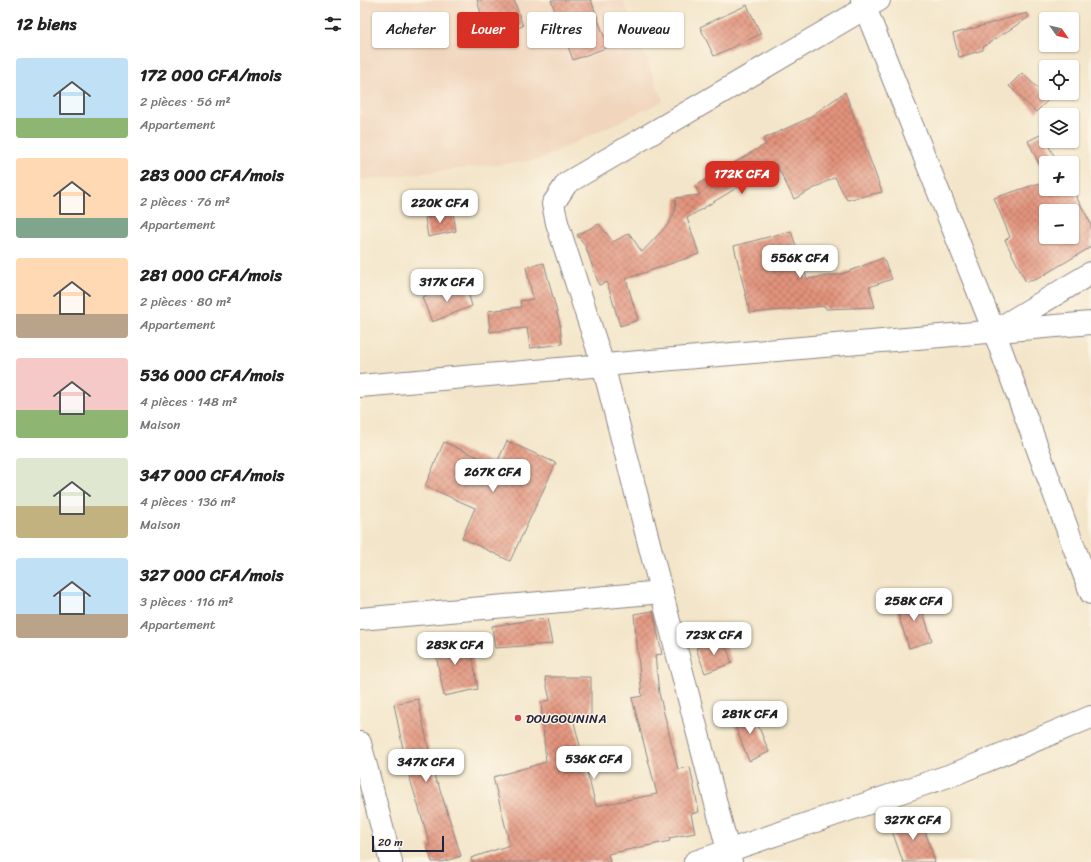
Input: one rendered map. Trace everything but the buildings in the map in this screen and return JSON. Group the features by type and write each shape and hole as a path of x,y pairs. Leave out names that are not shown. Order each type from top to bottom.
{"street":[{"path":"729,857 603,365 557,223 553,204 567,183 869,3 994,331 1091,593"},
{"path":"994,331 1091,273"},
{"path":"360,386 1091,323"},
{"path":"360,619 662,592"},
{"path":"695,862 729,857 957,773 1091,717"},
{"path":"360,743 365,781 391,862"}],"shaded area":[{"path":"360,0 623,0 628,12 604,12 604,48 642,48 663,101 538,160 360,180"}],"place":[{"name":"DOUGOUNINA","path":"518,718"}]}
